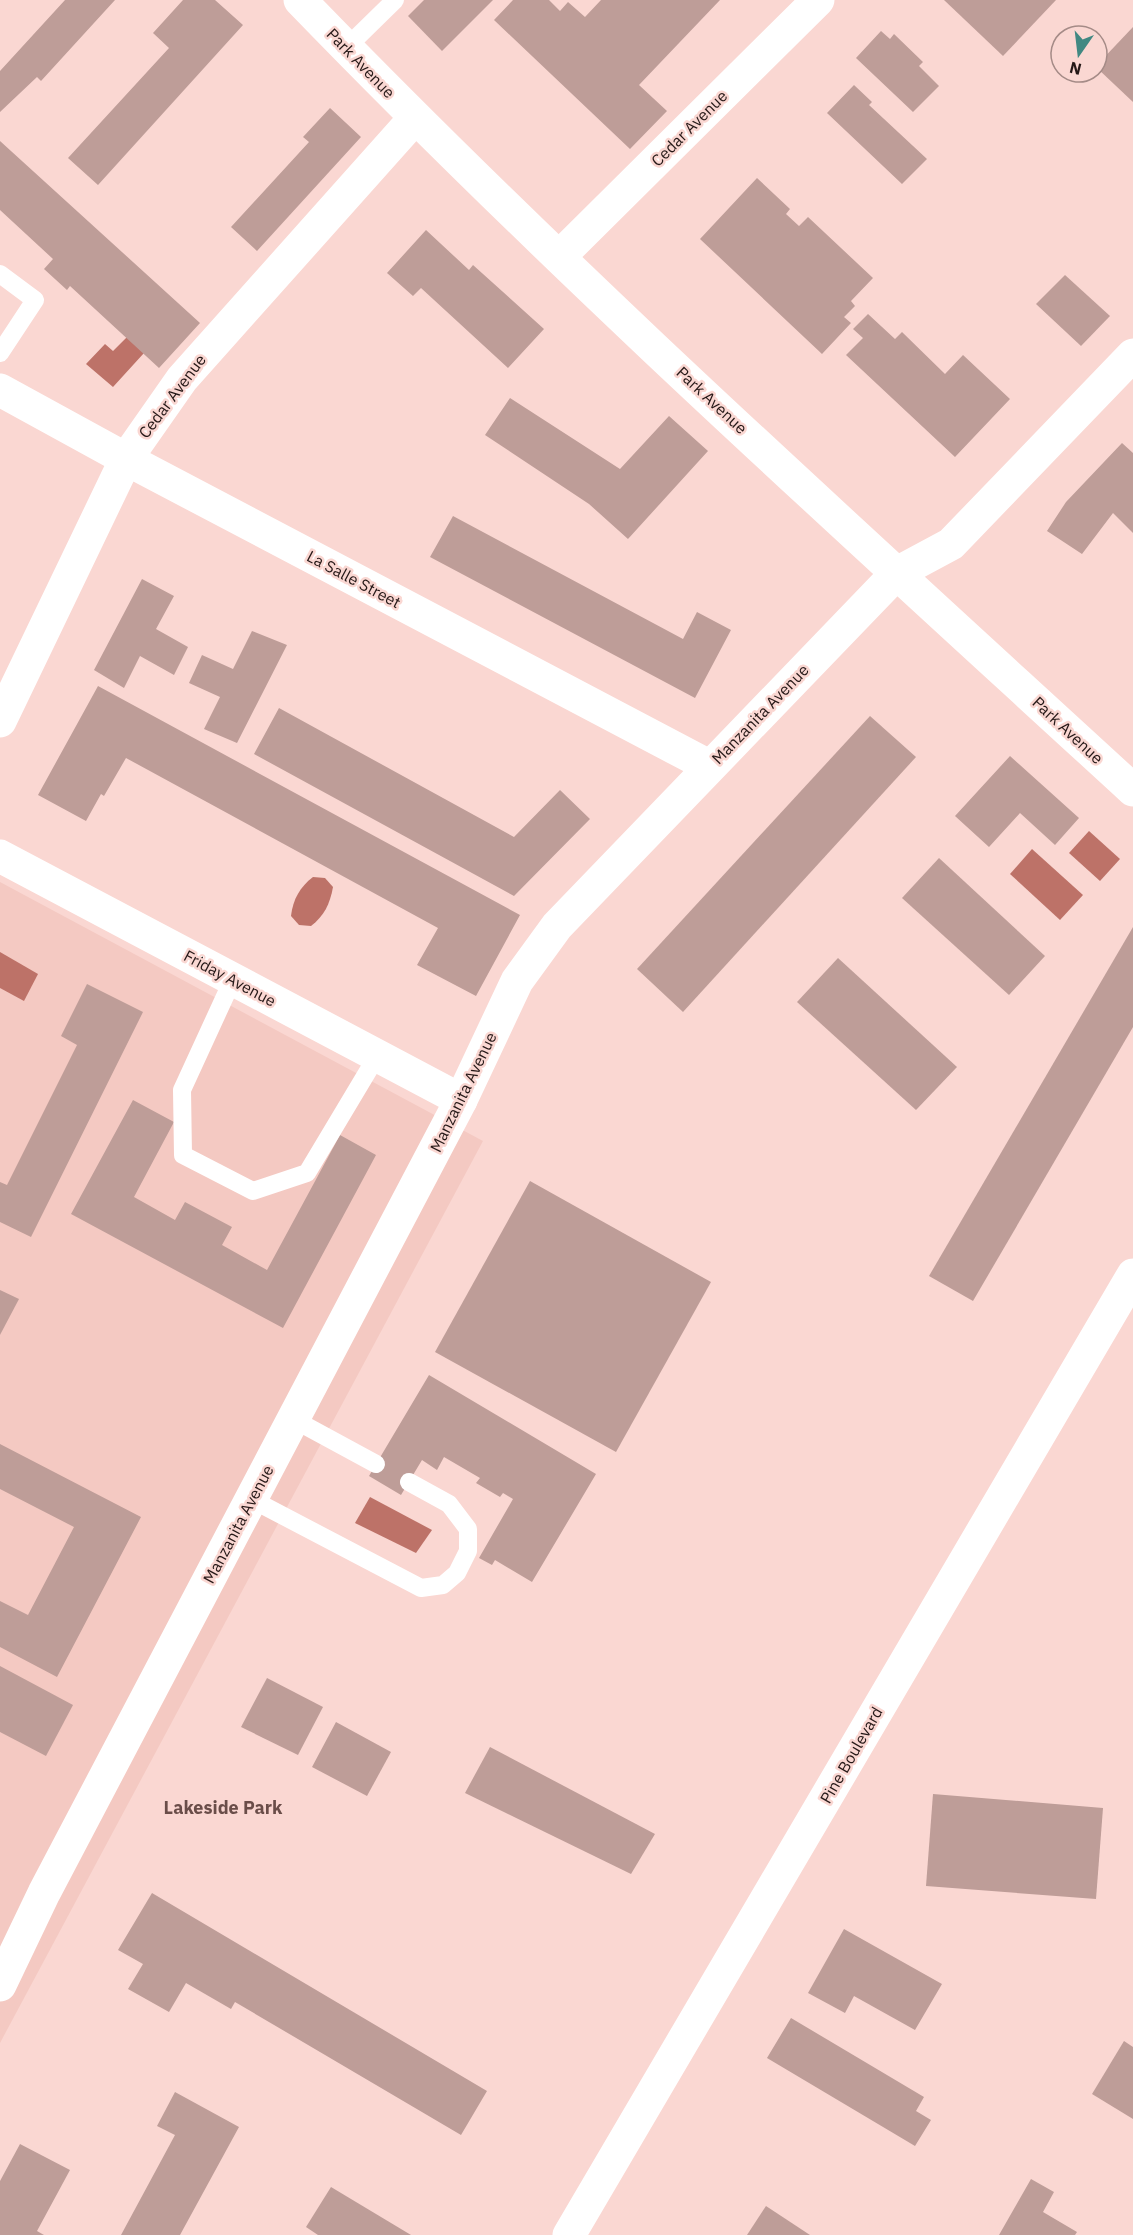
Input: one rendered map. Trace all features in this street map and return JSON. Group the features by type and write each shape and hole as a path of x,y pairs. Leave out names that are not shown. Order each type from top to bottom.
{"street":[{"name":"Park Avenue","path":"300,0 414,119 559,257 1133,790"},
{"name":"Cedar Avenue","path":"559,257 818,0"},
{"name":"Cedar Avenue","path":"0,721 126,459 182,379 414,119"},
{"name":"Manzanita Avenue","path":"0,1985 44,1893 461,1100 517,981 557,926 897,573 951,544 1133,355"},
{"name":"La Salle Street","path":"0,390 126,459 709,766"},
{"name":"Friday Avenue","path":"0,856 461,1100"},
{"name":"Pine Boulevard","path":"569,2235 1133,1275"}],"lane":[{"path":"346,48 394,0"},
{"path":"0,274 35,300 0,353"},
{"path":"232,979 182,1090 183,1155 253,1191 307,1173 377,1056"},
{"path":"293,1419 376,1464"},
{"path":"251,1499 421,1588 443,1585 457,1573 468,1551 468,1529 449,1503 409,1482"}],"shaded area":[{"path":"127,337 144,353 113,387 86,364 105,344 113,351"},
{"path":"1089,831 1120,859 1100,881 1069,853"},
{"path":"1032,849 1083,895 1060,920 1010,874"},
{"path":"313,877 325,878 333,887 330,899 323,914 316,922 311,926 299,925 291,916 293,904 301,889"},
{"path":"0,882 483,1141 0,2043"},
{"path":"0,952 38,974 24,1001 0,988"},
{"path":"370,1497 432,1530 416,1553 355,1523"}],"building":[{"path":"65,0 115,0 41,81 37,77 0,112 0,71"},
{"path":"183,0 215,0 243,25 98,185 68,158 169,48 153,33"},
{"path":"424,0 493,0 442,51 408,16"},
{"path":"513,0 549,0 560,11 568,2 585,17 601,0 720,0 639,85 667,111 630,149 494,20"},
{"path":"944,0 1056,0 1003,56"},
{"path":"1133,27 1133,102 1109,79 1109,52"},
{"path":"881,31 890,39 894,34 923,62 919,66 939,86 913,112 856,58"},
{"path":"854,85 872,102 869,105 927,159 902,184 827,113"},
{"path":"330,108 361,137 257,251 231,227 309,142 303,137"},
{"path":"0,141 200,323 159,368 70,286 67,290 44,269 53,259 0,210"},
{"path":"757,178 790,209 786,214 799,226 808,217 873,278 851,301 855,306 844,317 851,323 822,354 700,239"},
{"path":"426,230 469,270 473,265 544,329 508,368 421,288 413,296 387,273"},
{"path":"1065,275 1110,316 1081,346 1036,304"},
{"path":"868,314 895,339 902,332 945,374 963,355 1010,399 955,457 846,355 863,338 853,329"},
{"path":"510,398 620,469 669,416 708,451 628,539 589,504 485,435"},
{"path":"1122,443 1133,453 1133,533 1113,513 1082,554 1047,531 1066,502"},
{"path":"453,516 683,639 697,612 731,630 695,698 430,557"},
{"path":"142,579 174,596 156,629 188,647 174,675 140,656 124,688 94,670"},
{"path":"252,631 287,645 237,743 204,729 220,697 189,683 202,655 233,669"},
{"path":"98,686 520,915 476,996 417,965 438,928 126,758 104,796 101,794 86,821 38,795"},
{"path":"279,708 514,837 560,790 590,819 514,896 254,754"},
{"path":"870,716 916,757 683,1012 637,969"},
{"path":"1010,756 1079,818 1055,845 1020,813 989,847 955,816"},
{"path":"939,858 1045,956 1009,995 902,898"},
{"path":"1133,927 1133,1027 973,1301 929,1276"},
{"path":"838,958 957,1067 916,1110 797,1002"},
{"path":"87,984 143,1012 31,1237 0,1222 0,1182 7,1185 77,1045 61,1036"},
{"path":"133,1100 174,1122 134,1197 175,1220 185,1202 232,1227 222,1245 267,1270 340,1135 376,1155 283,1328 71,1214"},
{"path":"530,1181 711,1282 616,1452 435,1352"},
{"path":"0,1290 19,1299 0,1335"},
{"path":"429,1375 596,1474 532,1582 495,1560 492,1565 479,1558 513,1499 503,1493 500,1497 476,1483 480,1478 444,1457 437,1470 422,1460 401,1495 369,1476"},
{"path":"0,1444 141,1517 57,1677 0,1647 0,1601 28,1615 74,1527 0,1489"},
{"path":"0,1666 73,1705 46,1756 0,1732"},
{"path":"267,1678 323,1707 298,1755 241,1727"},
{"path":"336,1722 391,1752 367,1796 312,1767"},
{"path":"490,1747 655,1834 631,1874 465,1793"},
{"path":"933,1794 1103,1808 1096,1899 926,1886"},
{"path":"152,1893 487,2091 461,2135 235,2002 231,2009 186,1983 169,2012 128,1989 143,1964 118,1950"},
{"path":"844,1929 942,1984 915,2030 854,1996 845,2013 808,1993"},
{"path":"791,2018 924,2097 916,2111 931,2120 915,2146 767,2058"},
{"path":"1124,2041 1133,2047 1133,2119 1092,2094"},
{"path":"175,2092 239,2127 180,2235 121,2235 175,2135 157,2126"},
{"path":"20,2144 70,2170 37,2231 44,2235 0,2235 0,2181"},
{"path":"1031,2179 1054,2192 1043,2212 1077,2232 1075,2235 999,2235"},
{"path":"331,2187 411,2235 318,2235 306,2227"},
{"path":"766,2206 810,2235 747,2235"}],"district":[{"name":"Lakeside Park","path":"223,1807"}]}
